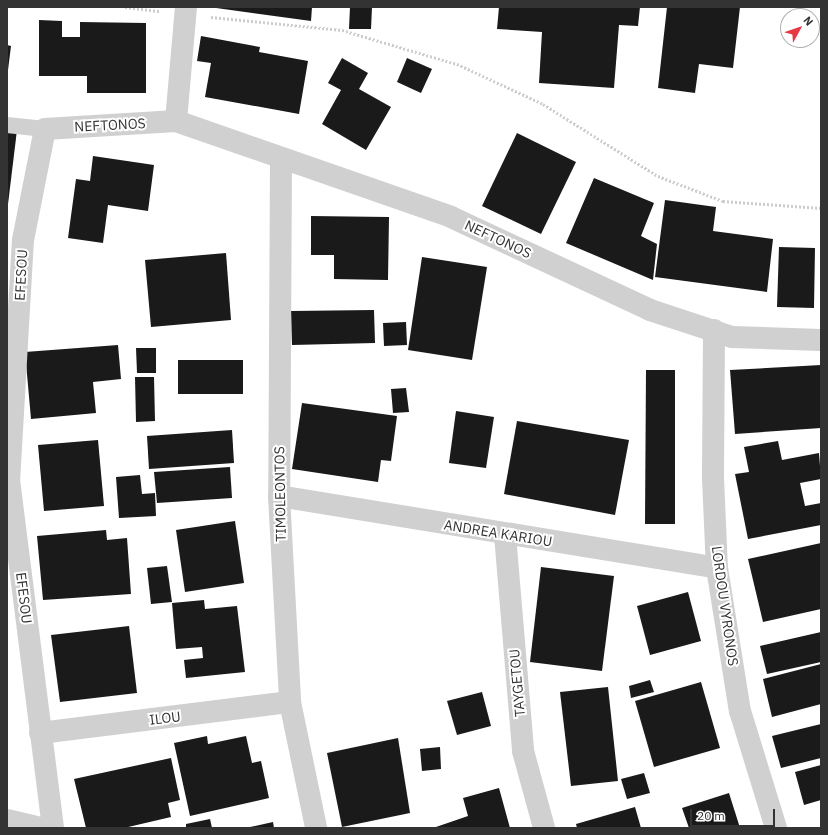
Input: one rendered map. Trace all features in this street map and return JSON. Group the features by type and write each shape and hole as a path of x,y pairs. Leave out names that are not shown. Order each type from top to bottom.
{"street":[{"path":"176,121 186,11"},
{"name":"NEFTONOS","path":"45,129 176,121 451,217 650,310 732,337 821,340"},
{"name":"EFESOU","path":"45,129 15,239 8,482 53,828"},
{"name":"TIMOLEONTOS","path":"281,158 279,496 290,702 316,828"},
{"name":"LORDOU VYRONOS","path":"714,330 717,568 740,711 776,828"},
{"name":"ANDREA KARIOU","path":"279,496 505,535 717,568"},
{"name":"TAYGETOU","path":"505,535 523,751 544,828"},
{"name":"ILOU","path":"40,733 290,702"},
{"path":"7,820 42,828"}],"lane":[{"path":"7,125 45,129"}],"path":[{"path":"125,7 186,11 342,30 450,62 542,104 658,176 723,201 821,208"}],"building":[{"path":"209,7 312,7 311,21"},
{"path":"350,7 372,7 371,29 349,29"},
{"path":"499,7 640,7 638,26 619,25 614,88 539,83 542,32 497,29"},
{"path":"667,7 740,7 733,68 699,64 695,93 658,88"},
{"path":"39,20 62,21 62,37 80,37 80,22 146,23 146,93 87,93 87,76 39,76"},
{"path":"201,36 260,47 259,52 308,61 299,114 205,97 211,63 197,61"},
{"path":"7,45 11,46 8,70 7,70"},
{"path":"342,58 368,73 359,89 391,107 366,150 322,124 341,90 328,83"},
{"path":"407,58 432,69 421,93 397,82"},
{"path":"7,129 17,130 8,204 7,204"},
{"path":"517,133 576,162 541,234 482,206"},
{"path":"93,156 154,165 148,211 108,205 103,243 68,238 76,179 90,181"},
{"path":"594,178 654,203 641,236 657,244 653,280 566,243"},
{"path":"665,200 716,207 713,231 773,239 767,292 655,277"},
{"path":"311,216 389,217 388,280 334,279 334,255 311,255"},
{"path":"779,247 815,248 814,308 777,307"},
{"path":"226,253 231,320 151,327 145,260"},
{"path":"422,257 487,267 472,360 408,350"},
{"path":"374,310 375,343 292,345 291,311"},
{"path":"406,322 407,345 384,346 383,323"},
{"path":"118,345 121,379 93,382 96,413 31,419 25,352"},
{"path":"136,348 156,348 156,373 137,373"},
{"path":"178,360 243,360 243,394 178,394"},
{"path":"821,365 821,428 735,434 730,370"},
{"path":"646,370 675,370 675,524 645,524"},
{"path":"135,377 154,377 155,421 136,422"},
{"path":"406,388 409,412 393,413 391,389"},
{"path":"302,403 397,416 391,461 381,460 378,482 292,469"},
{"path":"456,411 494,417 486,468 449,463"},
{"path":"517,421 629,440 615,515 504,494"},
{"path":"232,430 234,463 149,469 147,436"},
{"path":"98,440 104,506 44,511 38,445"},
{"path":"778,441 782,460 819,453 821,479 800,483 805,506 821,503 821,525 748,539 735,474 749,472 744,447"},
{"path":"230,467 232,498 157,503 154,472"},
{"path":"140,475 142,494 155,493 156,516 119,518 116,477"},
{"path":"235,521 244,583 185,592 176,530"},
{"path":"106,530 107,540 127,538 131,594 43,600 37,536"},
{"path":"821,543 821,609 763,622 748,559"},
{"path":"167,566 172,602 151,604 147,568"},
{"path":"541,567 614,576 602,671 530,662"},
{"path":"688,592 701,641 650,655 637,606"},
{"path":"204,600 205,609 237,606 245,672 186,678 184,660 203,658 202,647 176,649 172,603"},
{"path":"129,626 137,693 60,702 51,635"},
{"path":"821,632 821,662 767,674 760,646"},
{"path":"821,664 821,704 772,717 763,679"},
{"path":"650,680 654,692 631,698 629,686"},
{"path":"701,682 720,748 654,767 635,701"},
{"path":"608,687 618,781 571,786 560,692"},
{"path":"482,692 491,726 457,735 447,701"},
{"path":"821,724 821,758 781,768 772,736"},
{"path":"207,736 208,744 246,736 252,763 261,761 269,798 190,816 174,743"},
{"path":"398,738 410,813 342,827 327,753"},
{"path":"440,747 441,769 422,771 420,749"},
{"path":"171,758 180,800 168,803 171,817 124,828 86,828 74,779"},
{"path":"821,765 821,800 804,805 795,772"},
{"path":"644,773 650,793 627,799 621,779"},
{"path":"499,788 510,828 433,828 468,816 463,798"},
{"path":"729,793 740,828 689,828 682,808"},
{"path":"635,807 641,828 577,828 576,824"},
{"path":"210,819 212,828 186,828 186,824"},
{"path":"273,822 274,828 250,827"}]}
